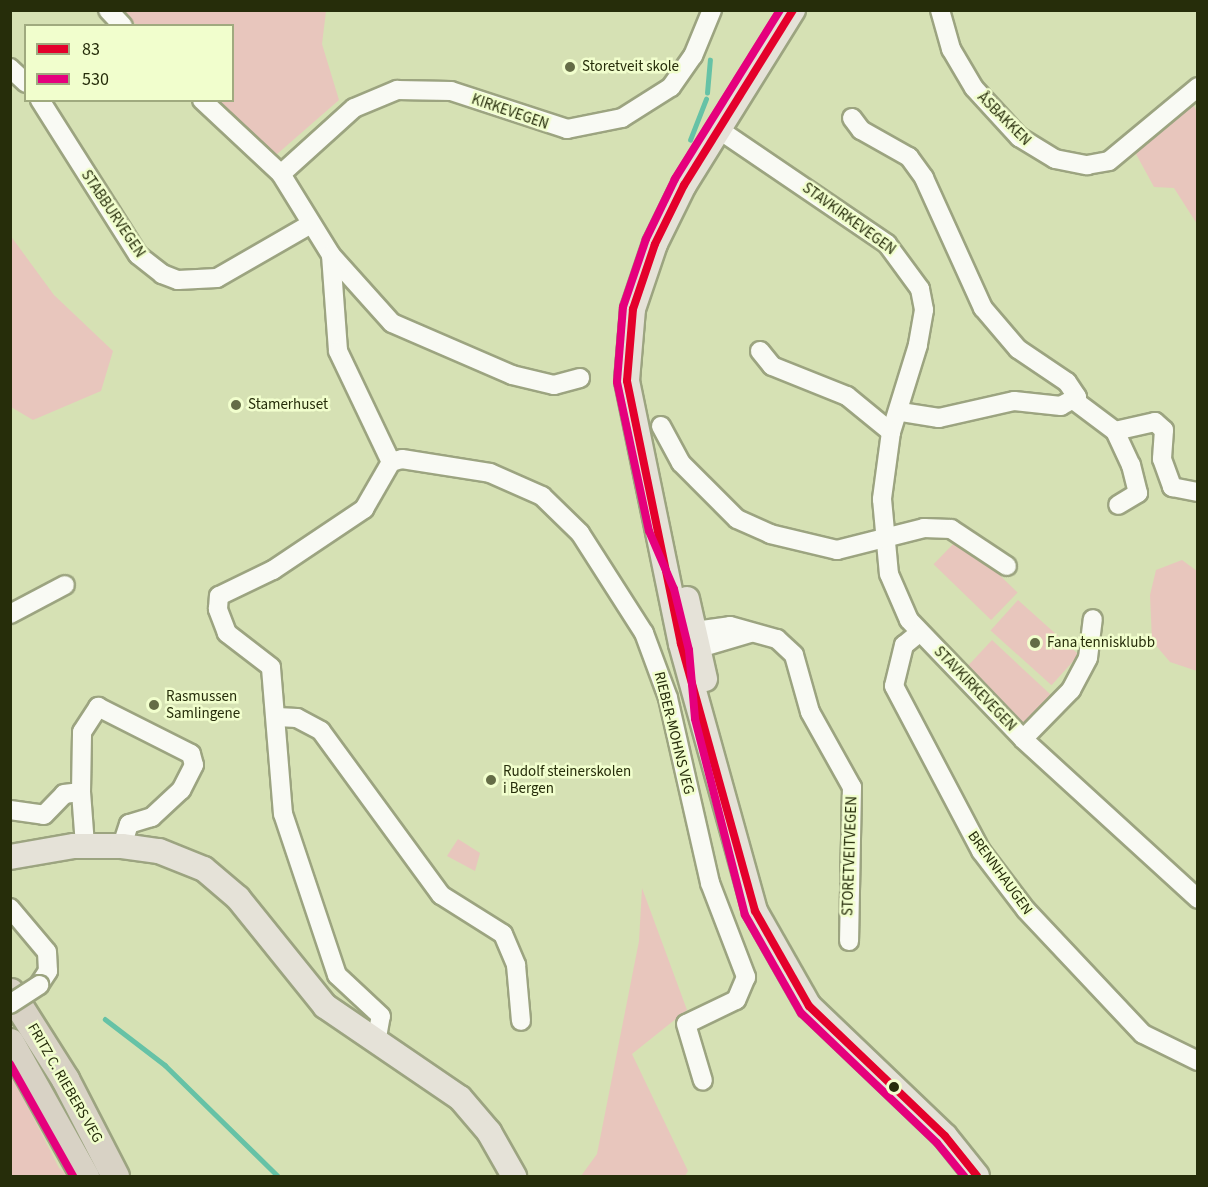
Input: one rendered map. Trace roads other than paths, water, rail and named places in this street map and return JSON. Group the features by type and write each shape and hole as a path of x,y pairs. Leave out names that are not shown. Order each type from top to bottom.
{"highway":[{"name":"FRITZ C. RIEBERS VEG","path":"10,992 65,1079 116,1176"},
{"name":"FRITZ C. RIEBERS VEG","path":"10,1042 85,1176"}],"main road":[{"path":"766,59 777,10"},
{"path":"793,10 766,59 721,131 684,184 655,244 629,333 627,381 659,528 684,586 705,717 747,890 777,958 830,1030 921,1112 978,1176"},
{"path":"10,857 85,845 122,846 188,861 223,882 301,982 376,1043 460,1098 489,1132 514,1176"}],"street":[{"path":"108,10 121,24"},
{"name":"KIRKEVEGEN","path":"281,174 354,108 398,90 452,92 567,129 622,118 658,99 677,79 712,10"},
{"name":"ÅSBAKKEN","path":"940,10 951,49 974,88 1019,137 1055,159 1087,165 1110,160 1197,87"},
{"path":"10,68 24,81"},
{"name":"STABBURVEGEN","path":"41,102 138,255 162,274 178,280 217,278 311,224"},
{"path":"204,102 281,174 331,255 379,313 418,338 544,383 580,378"},
{"path":"852,118 861,130 909,157 929,188 982,308 1018,349 1072,387 1075,401 1115,431 1138,494 1118,505"},
{"name":"STAVKIRKEVEGEN","path":"721,131 888,244 908,266 924,310 900,411 891,432 882,499 882,543 898,601 919,633 1023,739 1197,899"},
{"path":"331,255 338,351 391,462 364,509 273,570 219,596 227,633 272,667 278,717 283,814 337,975 381,1016 376,1043"},
{"path":"760,351 772,366 847,396 891,432"},
{"path":"900,411 939,418 997,403 1061,406 1075,401"},
{"path":"1115,431 1155,422 1164,430 1162,459 1173,487 1197,492"},
{"path":"661,426 681,463 745,524 812,548 882,543 924,528 951,529 1007,566"},
{"name":"RIEBER-MOHNS VEG","path":"391,462 471,469 533,490 573,525 639,621 668,698 710,883 746,977 736,1000 687,1022 703,1081"},
{"path":"10,614 65,585"},
{"name":"STAVKIRKEVEGEN","path":"1023,739 1071,690 1088,658 1093,619"},
{"name":"STORETVEITVEGEN","path":"692,641 750,633 777,639 790,649 810,712 849,778 854,797 849,941"},
{"name":"BRENNHAUGEN","path":"919,633 904,645 894,686 981,851 1026,910 1143,1034 1197,1061"},
{"path":"85,845 87,805 81,792 82,732 98,706 191,754 194,765 181,790 152,817 129,825 122,846"},
{"path":"278,717 297,718 321,731 441,895 503,934 516,965 521,1021"},
{"path":"10,810 44,815 64,794 81,792"},
{"path":"10,908 47,952 48,971 39,985 10,1004"}],"waterway":[{"path":"707,93 710,60"},
{"path":"690,140 706,99"},
{"path":"105,1019 165,1065 278,1176"}],"place":[{"name":"Storetveit skole","path":"570,67"},
{"name":"Stamerhuset","path":"236,405"},
{"name":"Fana tennisklubb","path":"1035,643"},
{"name":"Rasmussen Samlingene","path":"154,705"},
{"name":"Rudolf steinerskolen i Bergen","path":"491,780"}]}
